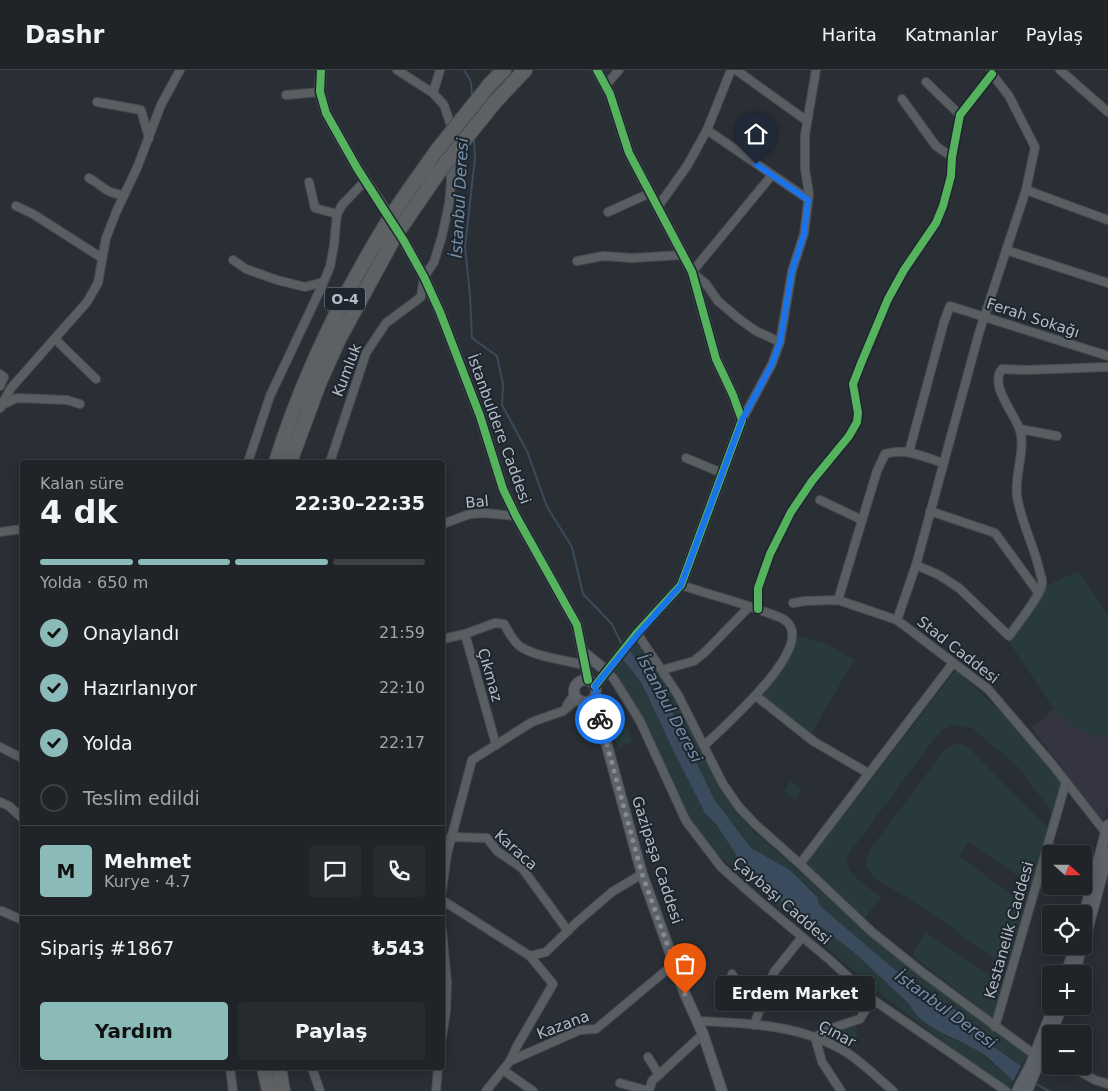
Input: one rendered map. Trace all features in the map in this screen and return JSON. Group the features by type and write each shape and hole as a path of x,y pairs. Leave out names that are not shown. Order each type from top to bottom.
{"highway":[{"name":"O-4","path":"277,460 290,417 307,375 327,333 384,227 438,149 490,84 504,70"},
{"name":"O-4","path":"291,460 320,381 340,339 395,236 441,169 495,102 525,70"},
{"path":"264,1070 268,1091"},
{"path":"279,1070 283,1091"}],"street":[{"path":"0,407 11,388 86,302 98,283 106,238 137,168 161,106 180,70"},
{"path":"321,70 320,92 326,113 365,181 384,208"},
{"path":"397,70 433,93 440,70"},
{"path":"598,70 610,94 629,153 692,272 716,359 733,394 742,420"},
{"path":"606,85 619,70"},
{"path":"657,208 687,166 707,130 731,70"},
{"path":"736,70 807,121"},
{"path":"445,852 451,839 472,760 532,722 563,711 584,689 608,669 681,585 742,420 772,364 780,342 792,271 804,234 809,194 805,169 804,134 816,70"},
{"path":"1060,70 1108,112"},
{"path":"662,670 694,661 753,608 770,554 791,512 812,481 849,436 858,422 854,384 888,299 904,270 936,223 943,206 951,176 952,157 960,115 992,72 1009,96 1035,147 1026,190 984,316 916,565 897,620"},
{"path":"926,82 960,115"},
{"path":"286,95 320,92"},
{"name":"Kumluk","path":"331,460 366,353 386,323 421,297 424,277 434,262 442,236 451,182 451,126 444,105 433,93"},
{"path":"902,99 936,146 952,157"},
{"path":"97,102 141,110 149,138"},
{"path":"707,130 808,200"},
{"path":"692,272 772,175"},
{"path":"89,178 100,184 107,191 124,195"},
{"path":"249,460 270,396 322,288 330,267 338,214 342,205 365,181"},
{"path":"309,182 315,208 338,214"},
{"path":"1026,190 1108,220"},
{"path":"608,212 650,193"},
{"path":"16,206 33,214 102,258"},
{"name":"İstanbuldere Caddesi","path":"404,241 424,277 480,416 503,489 577,625 583,652 584,689"},
{"path":"1006,250 1108,283"},
{"path":"577,261 603,256 632,258 682,255"},
{"path":"233,260 246,269 305,287 323,282"},
{"path":"692,272 706,284 718,301 739,319 756,331 780,342"},
{"name":"Ferah Sokağı","path":"909,452 950,306 1108,356"},
{"path":"55,339 96,379"},
{"path":"916,565 959,588 1009,636 1042,585 1039,566 1017,496 1022,437 997,382 998,374 1002,369 1108,367"},
{"path":"0,374 4,377 0,386"},
{"path":"0,407 16,398 67,400 80,404"},
{"path":"1020,429 1057,436"},
{"path":"838,600 877,471 885,454 909,452 943,463"},
{"path":"686,458 722,473"},
{"path":"820,500 862,520"},
{"path":"930,512 995,533 1038,592"},
{"name":"Bal","path":"445,523 470,514 485,513 516,516"},
{"path":"0,532 20,529"},
{"path":"681,585 784,620 792,628 793,640 788,653 756,696 704,746"},
{"name":"Stad Caddesi","path":"793,603 838,600 897,620 988,689 1107,829"},
{"path":"465,634 495,623 504,624 512,638 520,646 542,656 583,664"},
{"name":"Çıkmaz","path":"445,639 465,634 496,745"},
{"path":"638,634 678,694 723,784 755,824 872,932 995,1027 1040,1059"},
{"path":"583,652 608,669"},
{"name":"İstanbuldere Caddesi","path":"583,652 584,689"},
{"path":"800,864 953,663"},
{"name":"Çaybaşı Caddesi","path":"608,669 640,721 686,821 721,867 872,999 1006,1091"},
{"name":"Gazipaşa Caddesi","path":"584,689 596,691 594,698 642,874 685,994 703,1034 722,1091"},
{"name":"Gazipaşa Caddesi","path":"584,689 608,750"},
{"path":"756,696 813,741 868,773"},
{"path":"0,747 20,757"},
{"name":"Kestanelik Caddesi","path":"995,1027 1066,782"},
{"path":"0,802 9,806 20,816"},
{"path":"1086,905 1107,829"},
{"path":"445,836 451,839"},
{"name":"Karaca","path":"451,839 487,838 497,850 522,868 568,931"},
{"path":"1092,912 1108,853"},
{"path":"530,956 546,952 612,892 642,874"},
{"path":"445,902 530,956 553,984 510,1061"},
{"path":"0,911 20,919"},
{"path":"754,1025 774,972 802,937"},
{"path":"445,962 447,983 445,1018"},
{"name":"Kazana","path":"486,1091 510,1061 580,1030 596,1029 675,963"},
{"path":"732,974 738,985 746,992 764,998"},
{"path":"841,1091 822,1062 815,1037 835,1027 860,1019 872,999"},
{"path":"1021,1090 1040,1059 1052,1015"},
{"name":"Çınar","path":"698,1021 754,1025 803,1033 815,1037 849,1054 893,1091"},
{"path":"620,1083 649,1091 652,1081 703,1034"},
{"path":"648,1057 659,1075"},
{"path":"230,1070 233,1091"},
{"path":"313,1070 320,1091"},
{"path":"436,1091 438,1070"},
{"path":"503,1070 533,1091"},
{"path":"1085,1075 1108,1084"}],"shaded area":[{"path":"1078,571 1108,616 1108,733 1101,738 1072,726 1054,709 1003,633 1042,588"},
{"path":"798,636 827,644 854,660 811,734 762,694 791,652"},
{"path":"639,638 698,739 724,792 749,827 885,948 1029,1054 1021,1066 981,1038 960,1012 938,998 920,991 820,906 817,896 790,870 751,848 714,799 668,703 629,649"},
{"path":"971,651 982,660 974,669 964,661"},
{"path":"621,657 641,682 705,813 785,904 810,918 856,954 909,1004 913,1013 948,1037 976,1049 1013,1081 1008,1090 878,992 689,830 615,671"},
{"path":"956,670 1013,724 1061,782 1052,812 1018,767 971,727 954,725 941,730 848,855 847,865 853,874 872,891 881,896 865,918 806,864"},
{"path":"1054,709 1072,726 1101,738 1108,733 1108,804 1103,822 1032,728"},
{"path":"622,716 632,741 619,748 608,722"},
{"path":"959,743 968,747 1049,829 1044,845 1042,845 1042,851 1031,885 969,842 959,856 1025,904 1006,968 929,911 873,877 866,865 869,851 946,748"},
{"path":"790,781 802,788 796,799 784,792"},
{"path":"926,932 1003,985 993,1018 912,955"},
{"path":"856,1025 858,1042 856,1046 836,1031"}],"water":[{"path":"629,649 668,703 714,799 751,848 790,870 817,897 820,906 920,991 938,998 959,1012 981,1038 1021,1066 1013,1081 980,1052 938,1031 921,1019 909,1004 856,954 810,918 785,904 747,871 716,824 705,813 641,682 621,657"}],"waterway":[{"name":"İstanbul Deresi","path":"464,70 471,82 472,96"},
{"name":"İstanbul Deresi","path":"474,138 475,158 465,247 472,338 497,356 503,384 502,405 527,451 547,507 572,547 583,594 612,624 622,645"},
{"name":"İstanbul Deresi","path":"1035,1083 1049,1091"}],"cycle path":[{"path":"321,70 320,92 326,113 357,168 404,241 424,277 440,312 480,416 503,489 577,625 588,680"},
{"path":"595,686 637,633 681,585 742,420 733,395 716,359 692,272 629,153 610,94 597,70"},
{"path":"758,609 758,588 770,554 791,512 812,481 849,436 857,422 858,413 853,384 888,299 904,270 936,223 943,206 951,176 952,157 960,115 992,74"}],"way so far":[{"path":"600,719 642,874 685,994"}],"place":[{"name":"Erdem Market","path":"685,994"}],"route":[{"path":"600,719 594,698 596,694 595,686 681,585 742,420 772,364 780,342 792,271 804,234 808,200 756,164"}]}
